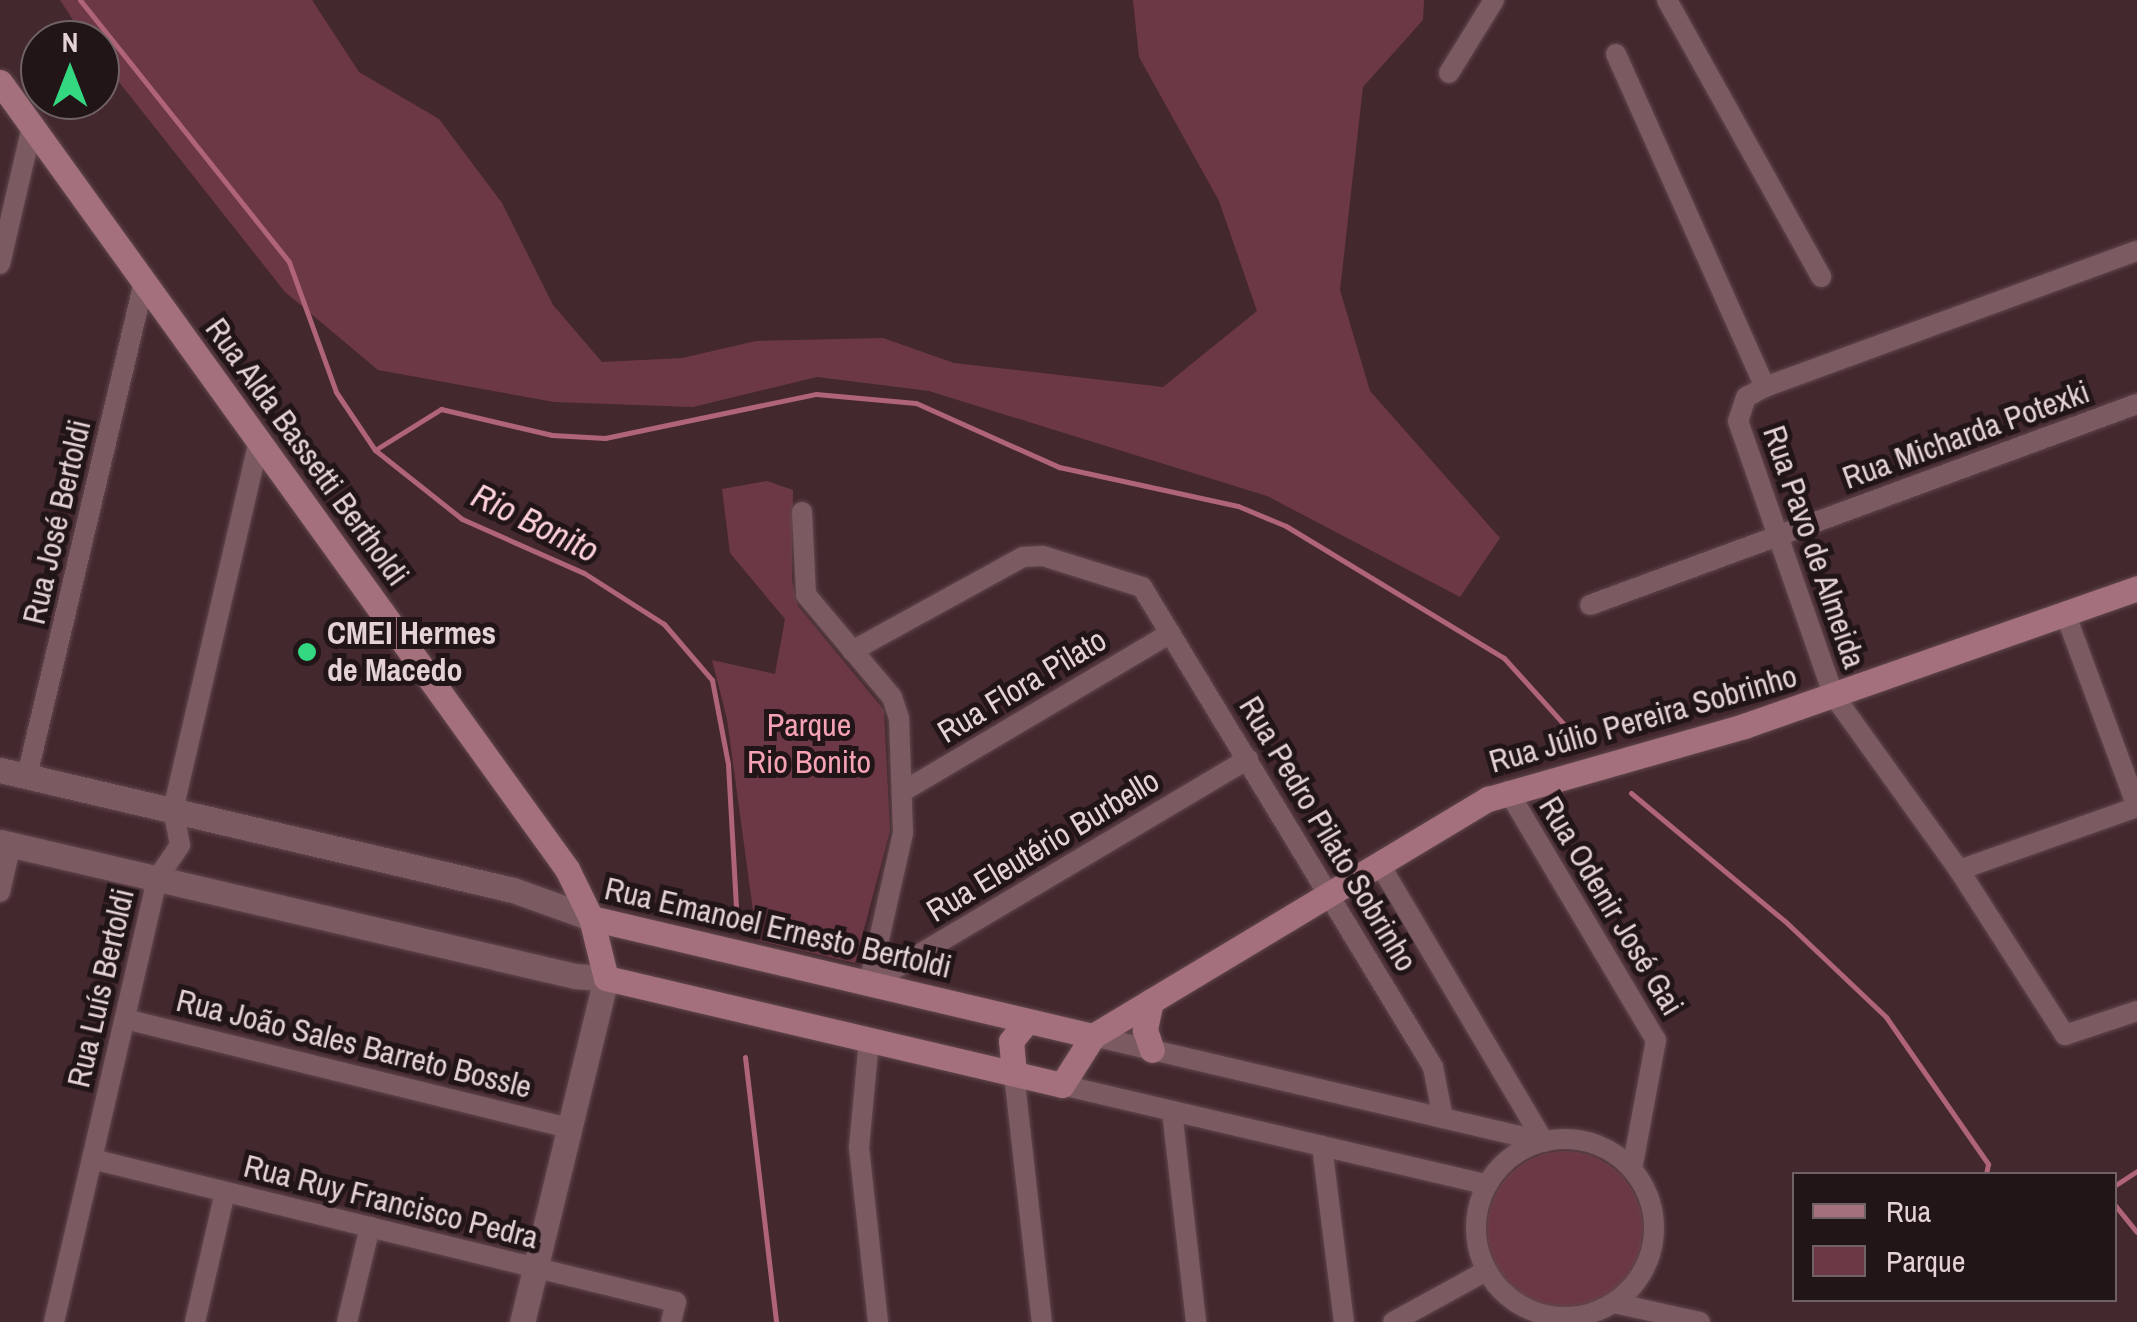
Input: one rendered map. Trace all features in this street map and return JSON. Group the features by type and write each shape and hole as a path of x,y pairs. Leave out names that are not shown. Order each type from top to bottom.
{"main road":[{"name":"Rua Alda Bassetti Bertholdi","path":"0,82 567,869 591,918 606,978"},
{"name":"Rua Júlio Pereira Sobrinho","path":"1093,1036 1378,864 1508,791 1834,696 2137,588"},
{"name":"Rua Emanoel Ernesto Bertoldi","path":"591,918 1093,1036"},
{"path":"606,978 1062,1085 1093,1036"},
{"path":"1152,1002 1145,1030 1152,1050"},
{"path":"1014,1074 1010,1041 1027,1021"}],"street":[{"path":"1449,73 1494,0"},
{"path":"1667,0 1821,277"},
{"name":"Rua Pavo de Almeida","path":"1616,54 1766,387 1746,397 1738,421 1834,696 1960,870 2065,1035 2137,1011"},
{"path":"0,264 32,127"},
{"path":"1766,387 2137,251"},
{"name":"Rua José Bertoldi","path":"27,776 144,282"},
{"name":"Rua Micharda Potexki","path":"1590,605 2137,404"},
{"name":"Rua Luís Bertoldi","path":"54,1322 157,878 180,844 173,810 259,441"},
{"path":"802,512 802,587 896,706 901,846 869,984"},
{"name":"Rua Pedro Pilato Sobrinho","path":"852,651 1023,557 1043,556 1142,587 1433,1067 1444,1118"},
{"path":"1960,870 2137,807 2065,613"},
{"name":"Rua Flora Pilato","path":"902,792 1172,633"},
{"name":"Rua Eleutério Burbello","path":"869,984 1248,760"},
{"name":"Rua Emanoel Ernesto Bertoldi","path":"0,770 513,890 591,918"},
{"name":"Rua Odenir José Gai","path":"1508,791 1656,1040 1632,1169"},
{"path":"0,892 6,843 574,976 606,978"},
{"name":"Rua Pedro Pilato Sobrinho","path":"1378,864 1544,1142"},
{"name":"Rua Alda Bassetti Bertholdi","path":"522,1322 606,978"},
{"name":"Rua João Sales Barreto Bossle","path":"125,1018 570,1128"},
{"name":"Rua Emanoel Ernesto Bertoldi","path":"1093,1036 1544,1142"},
{"path":"869,1040 859,1147 878,1322"},
{"path":"1014,1074 1042,1322"},
{"path":"1062,1085 1487,1185"},
{"path":"1172,1111 1196,1322"},
{"path":"1544,1142 1592,1143 1632,1169 1646,1190 1654,1240 1647,1265 1614,1303 1594,1313 1546,1319 1514,1300 1486,1271 1476,1213 1487,1185 1502,1165 1544,1142"},
{"path":"1322,1146 1344,1322"},
{"name":"Rua Ruy Francisco Pedra","path":"92,1160 536,1268 674,1312"},
{"path":"194,1322 225,1192"},
{"path":"347,1322 370,1227"},
{"path":"1393,1322 1486,1271"},
{"path":"1614,1303 1700,1322"}],"green space":[{"path":"60,0 312,0 359,72 439,119 502,203 553,305 602,362 682,358 756,341 883,338 954,363 1163,387 1257,311 1219,201 1139,57 1133,0 1424,0 1423,20 1363,87 1340,290 1370,391 1500,538 1460,597 1267,496 929,391 817,377 693,407 554,402 378,370 285,292 120,83 120,20 73,20"},
{"name":"Parque Rio Bonito","path":"767,481 793,490 792,581 798,606 884,710 890,831 855,963 757,940 727,719 712,660 775,674 785,619 730,553 722,489"},
{"path":"1565,1151 1595,1157 1620,1174 1637,1199 1643,1229 1637,1259 1620,1284 1595,1301 1565,1307 1535,1301 1510,1284 1493,1259 1487,1229 1493,1199 1510,1174 1535,1157"}],"waterway":[{"name":"Rio Bonito","path":"80,0 289,262 336,392 375,450 462,519 584,573 664,624 712,680 728,764 737,924"},
{"path":"375,450 441,409 552,435 605,438 816,394 916,403 1059,467 1238,506 1286,526 1504,658 1579,741"},
{"path":"1631,793 1787,923 1886,1017 1988,1164 1986,1172"},
{"name":"Rio Bonito","path":"745,1057 776,1322"},
{"path":"2117,1184 2137,1171"},
{"path":"2117,1208 2137,1232"}],"place":[{"name":"CMEI Hermes de Macedo","path":"307,652"}]}
